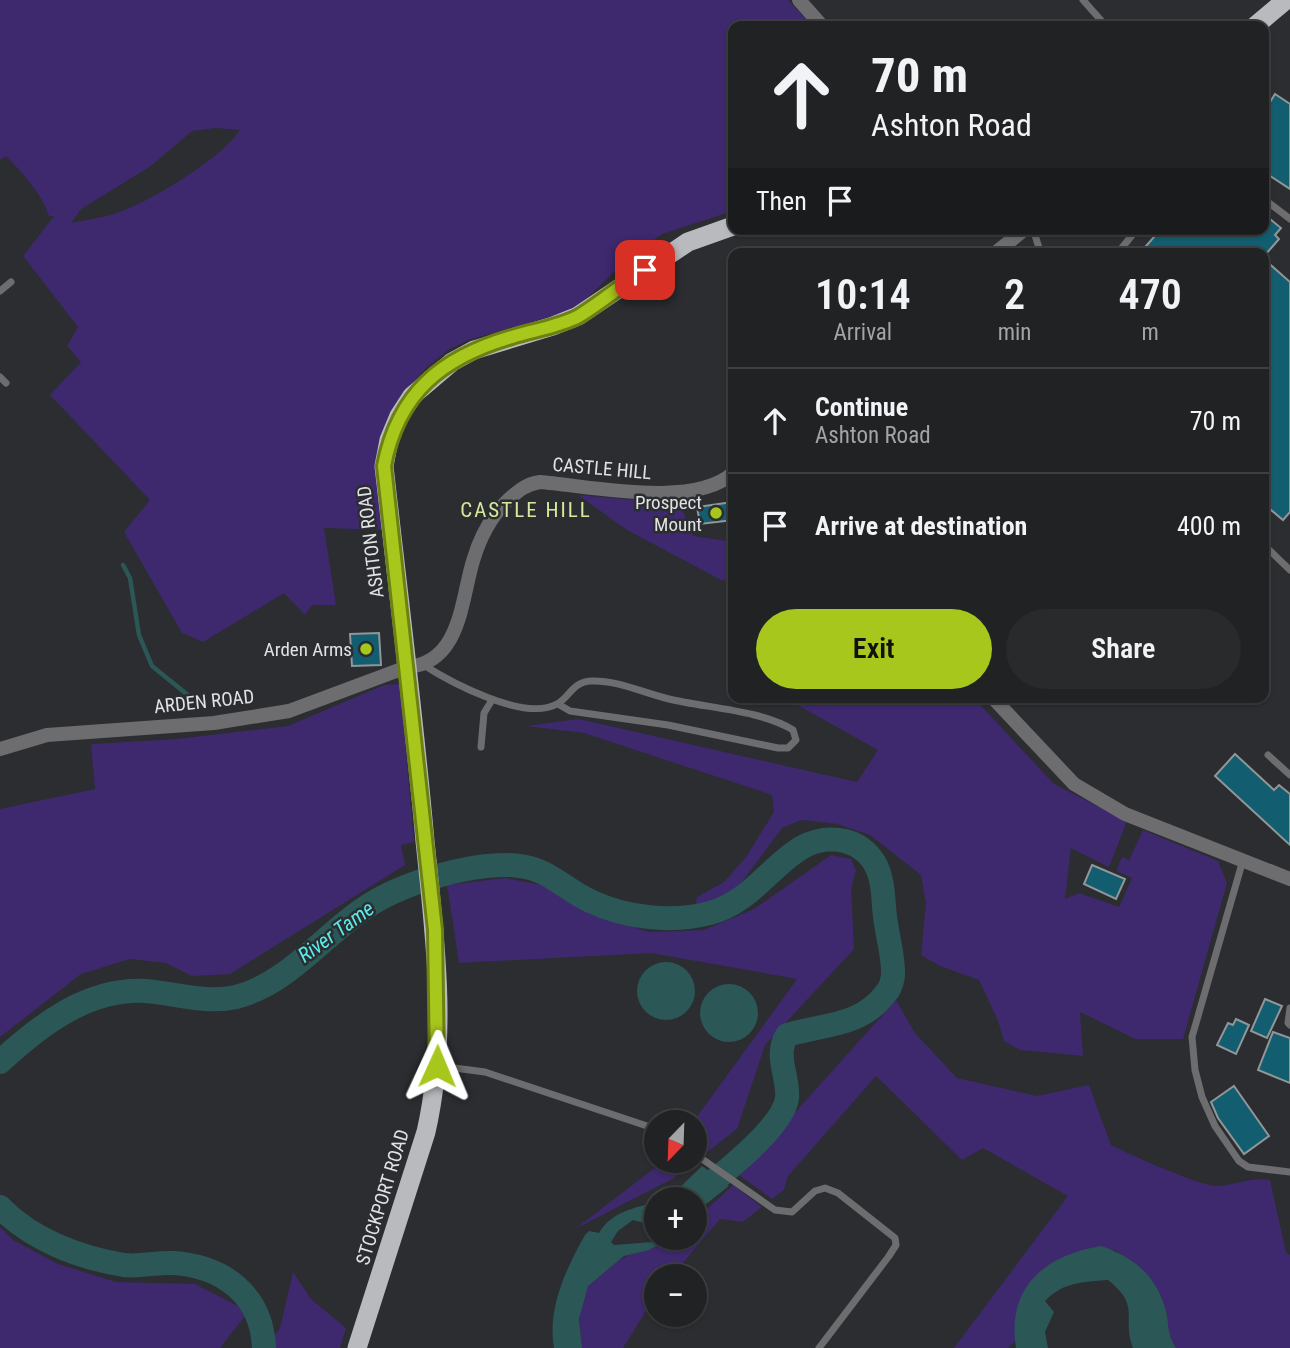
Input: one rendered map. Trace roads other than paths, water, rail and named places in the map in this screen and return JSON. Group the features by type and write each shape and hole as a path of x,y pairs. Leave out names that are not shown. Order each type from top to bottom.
{"highway":[{"path":"1261,21 1286,0"},
{"name":"ASHTON ROAD","path":"435,930 414,665 384,466 389,440 399,416 412,396 430,377 474,350 579,316 688,242 728,228"},
{"name":"STOCKPORT ROAD","path":"357,1348 435,1097 435,930"}],"street":[{"path":"799,0 818,21"},
{"path":"1001,248 1018,235"},
{"name":"CASTLE HILL","path":"414,665 436,656 454,635 481,539 496,513 525,485 540,482 673,492 712,487 728,476"},
{"name":"ARDEN ROAD","path":"0,749 47,735 214,723 289,711 414,665"},
{"path":"998,703 1074,784 1125,814 1290,879"}],"lane":[{"path":"1083,0 1102,21"},
{"path":"1269,203 1290,219"},
{"path":"0,291 11,282"},
{"path":"1269,549 1290,570"},
{"path":"414,665 492,700 526,708 543,709 558,704 574,686 586,681 603,681 670,699 773,721 793,730 796,740 788,748 778,748 668,725 570,711 558,704"},
{"path":"481,747 484,713 492,700"},
{"path":"1268,755 1290,775"},
{"path":"1243,860 1192,1037 1195,1070 1202,1097 1215,1126 1239,1161 1248,1167 1290,1172"},
{"path":"1290,1008 1290,1025"},
{"path":"437,1066 485,1072 644,1125"},
{"path":"707,1163 775,1210 792,1212 815,1191 831,1189 895,1238 896,1245 889,1256 819,1348"}],"water":[{"path":"666,962 677,964 690,975 695,991 693,1002 682,1015 666,1020 655,1018 642,1007 637,991 639,980 650,967"},
{"path":"729,984 745,989 753,997 758,1013 753,1029 745,1037 729,1042 713,1037 705,1029 700,1013 705,997 713,989"},
{"path":"707,1170 729,1186 707,1203 707,1187 680,1187 695,1173 707,1173"},
{"path":"644,1205 644,1223 633,1220 618,1231 611,1242 614,1245 644,1243 644,1250 649,1250 624,1256 588,1286 579,1319 582,1348 554,1348 553,1318 560,1289 585,1235 589,1231 599,1233 610,1220"},
{"path":"1101,1246 1134,1262 1150,1278 1162,1299 1169,1333 1176,1348 1133,1348 1128,1305 1118,1289 1108,1280 1074,1284 1052,1295 1045,1301 1054,1312 1045,1332 1048,1348 1016,1348 1017,1307 1034,1277 1063,1257"}],"waterway":[{"path":"123,565 130,578 139,635 152,666 204,708"},
{"name":"River Tame","path":"0,1062 48,1022 85,1002 104,996 145,991 224,999 254,991 287,971 362,910 412,884 451,872 490,866 520,866 542,872 604,907 634,915 680,918 710,913 730,905 747,894 792,854 807,845 825,840 851,843 870,857 881,878 892,961 893,976 890,987 876,1004 853,1018 787,1035 782,1051 787,1090 783,1110 747,1153 706,1187"},
{"name":"River Tame","path":"0,1207 42,1238 91,1258 124,1265 191,1265 223,1277 248,1299 262,1329 264,1348"}],"place":[{"name":"Prospect Mount","path":"716,513"},
{"name":"Arden Arms","path":"366,649"}],"district":[{"name":"CASTLE HILL","path":"526,510"}]}
